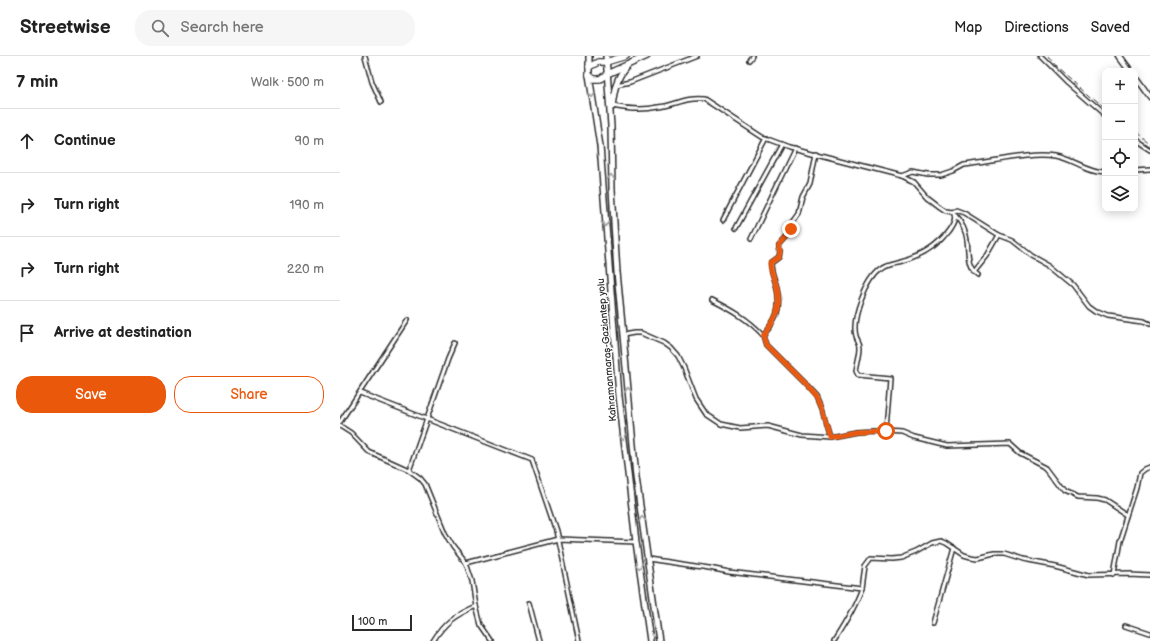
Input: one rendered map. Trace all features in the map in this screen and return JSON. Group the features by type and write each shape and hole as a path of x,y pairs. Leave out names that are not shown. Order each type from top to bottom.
{"highway":[{"name":"Kahramanmaraş-Gaziantep yolu","path":"589,56 589,75 600,146 619,396 636,542 650,641"},
{"path":"589,67 606,59 626,56"},
{"path":"589,75 594,79 600,80 608,74 647,56"},
{"name":"Kahramanmaraş-Gaziantep yolu","path":"606,59 611,126 615,247 636,477 659,641"},
{"path":"611,126 615,86 622,71 630,63"}],"street":[{"path":"365,56 372,82 381,102"},
{"path":"615,86 630,82 697,56"},
{"path":"749,60 752,56"},
{"path":"1040,56 1065,81 1102,113"},
{"path":"1120,56 1129,68"},
{"path":"1138,80 1150,97"},
{"path":"612,106 648,108 660,107 694,98 704,99 762,137 795,148 902,176 914,182 927,197 940,207 954,213 961,222 967,239 969,262 974,272 978,275"},
{"path":"722,220 766,138"},
{"path":"1138,142 1150,150"},
{"path":"736,228 782,144"},
{"path":"751,239 795,148"},
{"path":"763,335 770,328 777,316 777,287 771,273 770,263 779,257 779,246 789,235 791,225 799,214 803,197 810,184 816,153"},
{"path":"902,176 914,172 928,175 941,175 964,165 1042,155 1056,156 1071,160 1089,168 1102,171"},
{"path":"1138,170 1150,169"},
{"path":"954,213 956,210 964,213 998,234 1012,240 1031,255 1049,265 1073,285 1089,306 1096,311 1108,316 1144,321 1150,324"},
{"path":"886,431 890,378 858,374 856,371 860,348 855,335 861,299 870,281 881,269 889,265 904,262 929,251 943,239 954,224 954,213"},
{"path":"974,272 988,256 998,234"},
{"path":"712,300 735,311 753,324 763,335 766,345 817,398 822,409 830,437"},
{"path":"340,422 407,320"},
{"path":"623,334 641,334 664,343 671,348 678,356 684,368 696,399 706,414 720,424 740,428 768,426 802,434 830,437 856,432 886,431 902,433 914,438 947,446 1010,444 1020,453 1047,467 1065,492 1078,497 1105,500 1128,515"},
{"path":"409,470 448,359 456,343"},
{"path":"360,393 532,460 551,512 579,641"},
{"path":"340,426 351,433 369,452 409,470 420,478 425,484 445,533 453,547 466,563 472,581 481,625 492,641"},
{"path":"1114,575 1120,541 1137,488 1140,473 1150,467"},
{"path":"466,563 558,539 636,542"},
{"path":"834,641 858,601 862,588 865,566 871,558 901,558 937,541 946,543 964,555 971,557 978,558 994,554 1004,554 1023,560 1055,566 1089,575 1150,575"},
{"path":"934,623 954,548"},
{"path":"648,558 736,573 862,588"},
{"path":"529,603 539,641"},
{"path":"433,641 441,629 457,614 476,606"},
{"path":"1126,625 1150,633"}],"railway":[{"path":"1047,56 1055,66 1102,107"},
{"path":"1138,134 1150,144"}],"route":[{"path":"791,229 789,235 779,246 779,257 770,263 771,273 777,287 778,303 777,316 770,328 763,335 766,345 817,398 826,421 830,437 856,432 886,431"}]}
